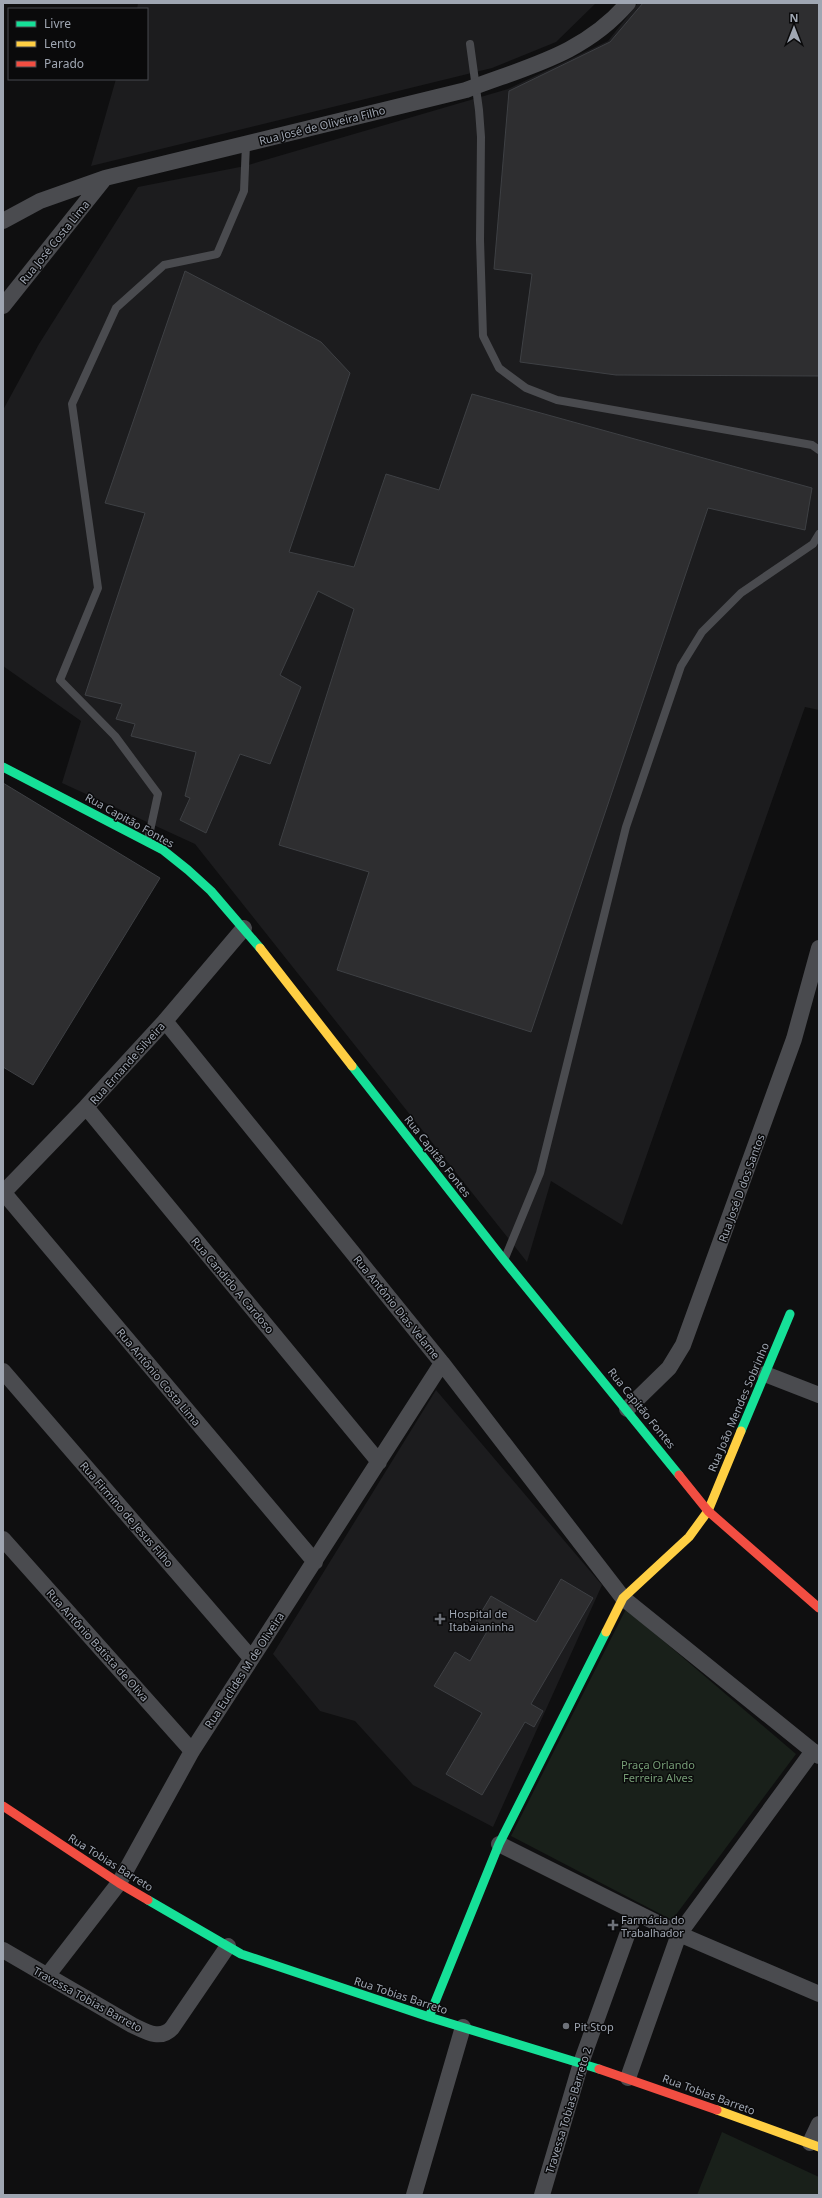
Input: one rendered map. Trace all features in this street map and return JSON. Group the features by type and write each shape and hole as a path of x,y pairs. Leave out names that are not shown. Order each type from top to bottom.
{"street":[{"name":"Rua José de Oliveira Filho","path":"3,221 40,201 105,178 476,86 519,72 582,44 615,18 628,3"},
{"name":"Rua José Costa Lima","path":"3,306 105,178"},
{"name":"Rua Capitão Fontes","path":"3,767 148,841 167,852 203,881 244,928 504,1260 627,1409 708,1511 819,1608"},
{"name":"Rua Ernande Silveira","path":"3,1192 86,1107 165,1020 244,928"},
{"name":"Rua José D dos Santos","path":"627,1409 669,1368 683,1345 794,1039 819,948"},
{"name":"Rua Antônio Dias Velame","path":"165,1020 442,1363 623,1598"},
{"name":"Rua Candido A Cardoso","path":"86,1107 379,1462"},
{"name":"Rua Antônio Costa Lima","path":"3,1192 315,1562"},
{"name":"Rua João Mendes Sobrinho","path":"623,1598 689,1537 708,1511 790,1314"},
{"name":"Rua Euclides M de Oliveira","path":"47,1976 119,1883 192,1752 442,1363"},
{"name":"Rua Firmino de Jesus Filho","path":"3,1371 251,1658"},
{"path":"765,1374 819,1395"},
{"name":"Rua Antônio Batista de Oliva","path":"3,1539 192,1752"},
{"path":"429,2017 499,1844 623,1598 816,1754 679,1934 628,2078"},
{"name":"Rua Tobias Barreto","path":"3,1806 119,1883 241,1954 429,2017 628,2078 815,2145"},
{"path":"499,1844 679,1934 819,1994"},
{"name":"Travessa Tobias Barreto 2","path":"542,2195 581,2063 635,1913"},
{"name":"Travessa Tobias Barreto","path":"3,1950 132,2025 152,2034 164,2034 172,2028 228,1946"},
{"path":"414,2195 463,2027"},
{"path":"815,2145 819,2124"}],"lane":[{"path":"470,44 481,137 480,240 483,336 499,368 526,388 557,400 812,445 819,450"},
{"path":"148,841 158,794 115,736 60,680 98,588 72,404 116,308 164,265 217,254 244,191 246,144"},
{"path":"504,1260 540,1173 626,827 681,666 702,632 741,593 813,544 819,534"}],"shaded area":[{"path":"138,3 596,3 556,42 492,68 91,166 116,80 148,80 148,8 137,8"},
{"path":"638,3 819,3 819,710 805,707 622,1225 551,1181 527,1262 195,844 62,783 81,721 3,666 3,410 39,344 138,187 245,166 508,89 608,41"},
{"name":"Hospital de Itabaianinha","path":"436,1390 602,1585 493,1827 413,1785 355,1721 320,1711 273,1654"}],"green space":[{"name":"Praça Orlando Ferreira Alves","path":"626,1609 796,1754 672,1920 511,1836"},
{"path":"722,2132 819,2177 819,2195 697,2195"}],"building":[{"path":"643,3 819,3 819,376 616,375 520,362 532,274 494,269 509,91 610,42"},
{"path":"185,271 321,342 350,373 289,552 354,567 386,474 439,490 472,394 812,488 805,530 708,508 531,1032 337,970 369,872 279,845 354,609 318,591 280,675 301,687 270,764 240,754 206,833 180,820 190,798 185,796 196,752 131,736 135,724 116,719 122,704 85,695 145,513 105,503"},
{"path":"3,783 160,878 33,1085 3,1067"},
{"path":"561,1579 593,1598 531,1704 543,1711 534,1727 525,1722 482,1795 446,1774 482,1713 434,1686 455,1652 470,1661 489,1628 476,1621 491,1596 536,1622"}],"traffic: fast":[{"path":"3,767 163,850 211,891 260,948"},
{"path":"352,1066 504,1260 679,1475"},
{"path":"741,1431 790,1314"},
{"path":"429,2017 499,1844 606,1632"},
{"path":"148,1900 241,1954 429,2017 599,2069"}],"traffic: slow":[{"path":"260,948 352,1066"},
{"path":"606,1632 623,1598 689,1537 708,1511 741,1431"},
{"path":"717,2110 819,2147"}],"traffic: jam":[{"path":"679,1475 708,1511 819,1608"},
{"path":"3,1806 119,1883 148,1900"},
{"path":"599,2069 717,2110"}],"place":[{"name":"Hospital de Itabaianinha","path":"440,1619"},
{"name":"Farmácia do Trabalhador","path":"613,1925"},
{"name":"Pit Stop","path":"566,2026"}]}
